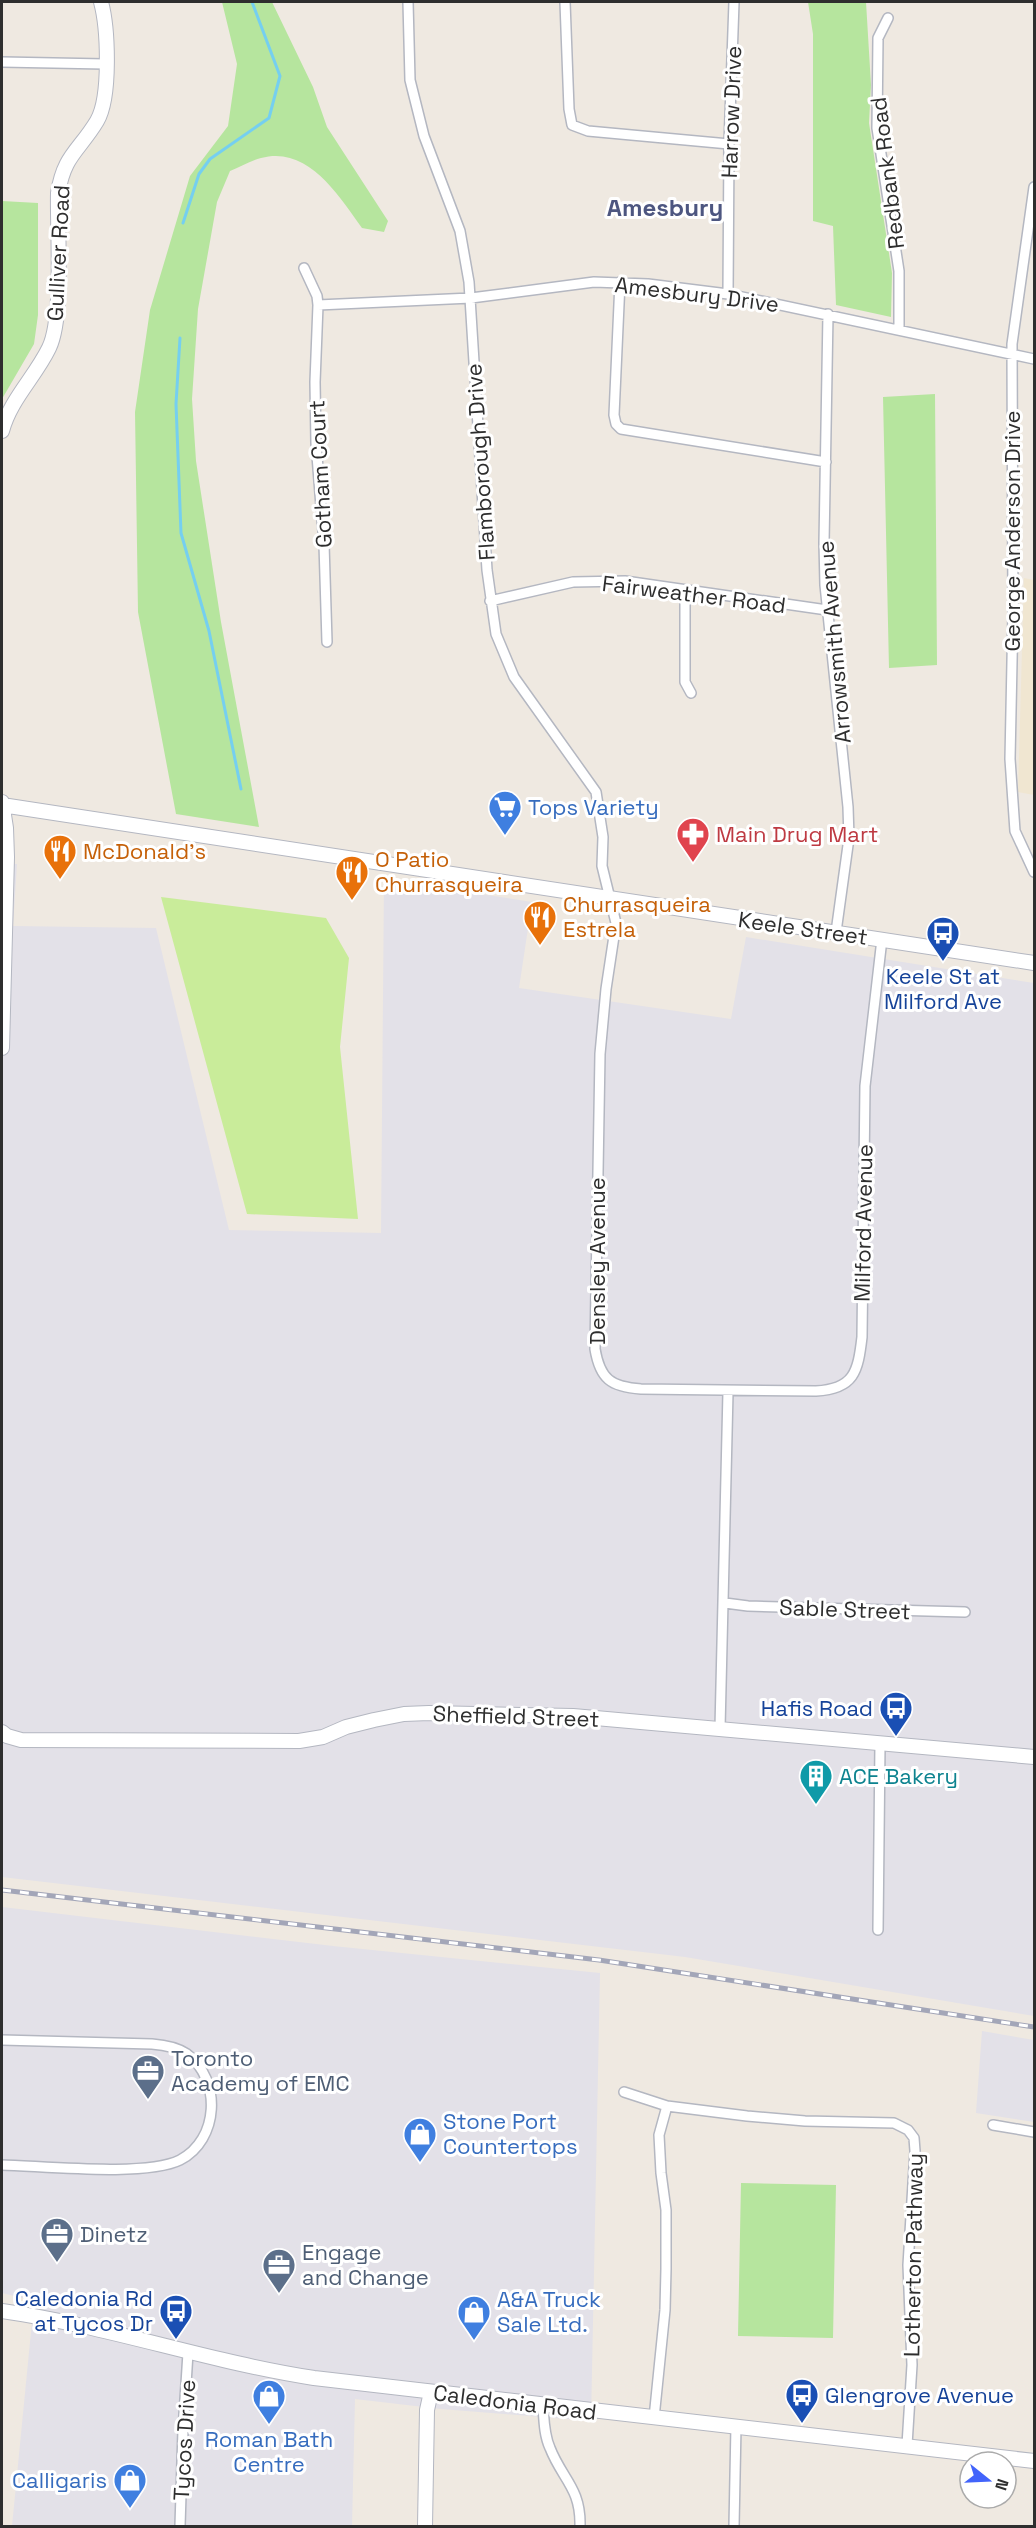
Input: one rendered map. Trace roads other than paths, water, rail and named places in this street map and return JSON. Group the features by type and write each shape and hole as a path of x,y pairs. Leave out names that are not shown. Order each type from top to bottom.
{"street":[{"name":"Gulliver Road","path":"2,431 4,415 50,347 54,333 60,178 66,161 98,118 104,100 106,29 101,2"},
{"name":"Flamborough Drive","path":"408,2 411,80 424,136 460,231 471,298 474,390 490,601 496,634 514,677 596,792 603,837 602,866 609,898"},
{"path":"565,2 569,110 572,125 588,130 729,144"},
{"name":"Harrow Drive","path":"728,294 729,144 734,2"},
{"name":"Redbank Road","path":"888,18 878,38 877,128 899,271 899,330"},
{"path":"2,62 105,64"},
{"name":"George Anderson Drive","path":"1035,187 1012,344 1013,613 1010,759 1012,812 1016,831 1035,872"},
{"path":"304,268 317,296 318,305"},
{"name":"Amesbury Drive","path":"318,305 471,298 594,282 620,282 728,294 1035,359"},
{"path":"620,282 614,415 616,424 621,429 826,462"},
{"name":"Gotham Court","path":"318,305 315,432 324,535 327,642"},
{"name":"Arrowsmith Avenue","path":"828,314 824,543 827,610 849,817 849,838 836,933"},
{"name":"Fairweather Road","path":"490,601 573,582 625,581 827,610"},
{"path":"685,590 686,682 691,693"},
{"path":"2,804 7,857 2,1048"},
{"name":"Keele Street","path":"2,804 1035,963"},
{"name":"Densley Avenue","path":"609,898 616,923 606,989 600,1054 595,1349 598,1365 616,1385 630,1389 728,1392"},
{"name":"Milford Avenue","path":"728,1392 832,1390 850,1380 859,1360 862,1337 866,1086 882,939"},
{"path":"720,1728 725,1603 728,1392"},
{"name":"Sable Street","path":"725,1603 748,1606 965,1612"},
{"name":"Sheffield Street","path":"2,1732 7,1737 21,1740 279,1742 323,1737 346,1727 404,1714 567,1715 1035,1757"},
{"path":"878,1930 880,1744"},
{"path":"2,2040 152,2044 173,2047 185,2053 198,2065 210,2092 212,2106 208,2126 198,2145 181,2160 164,2165 128,2169 2,2165"},
{"name":"Lotherton Pathway","path":"624,2092 667,2106 805,2121 894,2122 908,2130 914,2138 915,2151 908,2265 912,2365 907,2445"},
{"path":"654,2418 665,2310 666,2269 666,2210 659,2135 667,2106"},
{"path":"993,2125 1035,2132"},
{"name":"Caledonia Road","path":"2,2312 88,2326 239,2365 303,2376 543,2406 1035,2461"},
{"name":"Tycos Drive","path":"180,2526 188,2353"},
{"path":"425,2526 427,2410 431,2392"},
{"path":"543,2406 547,2441 575,2494 579,2507 580,2526"},
{"path":"734,2526 736,2426"}],"waterway":[{"path":"183,223 199,174 210,159 269,118 280,76 252,2"},
{"path":"180,338 176,404 181,533 209,631 241,789"}],"railway":[{"path":"2,1890 599,1960 1034,2027"}],"place":[{"name":"Tops Variety","path":"505,836"},
{"name":"Main Drug Mart","path":"693,863"},
{"name":"McDonald's","path":"60,880"},
{"name":"O Patio Churrasqueira","path":"352,901"},
{"name":"Churrasqueira Estrela","path":"540,946"},
{"name":"Keele St at Milford Ave","path":"943,962"},
{"name":"Hafis Road","path":"896,1737"},
{"name":"ACE Bakery","path":"816,1805"},
{"name":"Toronto Academy of EMC","path":"148,2100"},
{"name":"Stone Port Countertops","path":"420,2163"},
{"name":"Dinetz","path":"57,2263"},
{"name":"Engage and Change","path":"279,2294"},
{"name":"Caledonia Rd at Tycos Dr","path":"176,2340"},
{"name":"A&A Truck Sale Ltd.","path":"474,2341"},
{"name":"Glengrove Avenue","path":"802,2424"},
{"name":"Roman Bath Centre","path":"269,2425"},
{"name":"Calligaris","path":"130,2509"}],"district":[{"name":"Amesbury","path":"665,208"}]}
